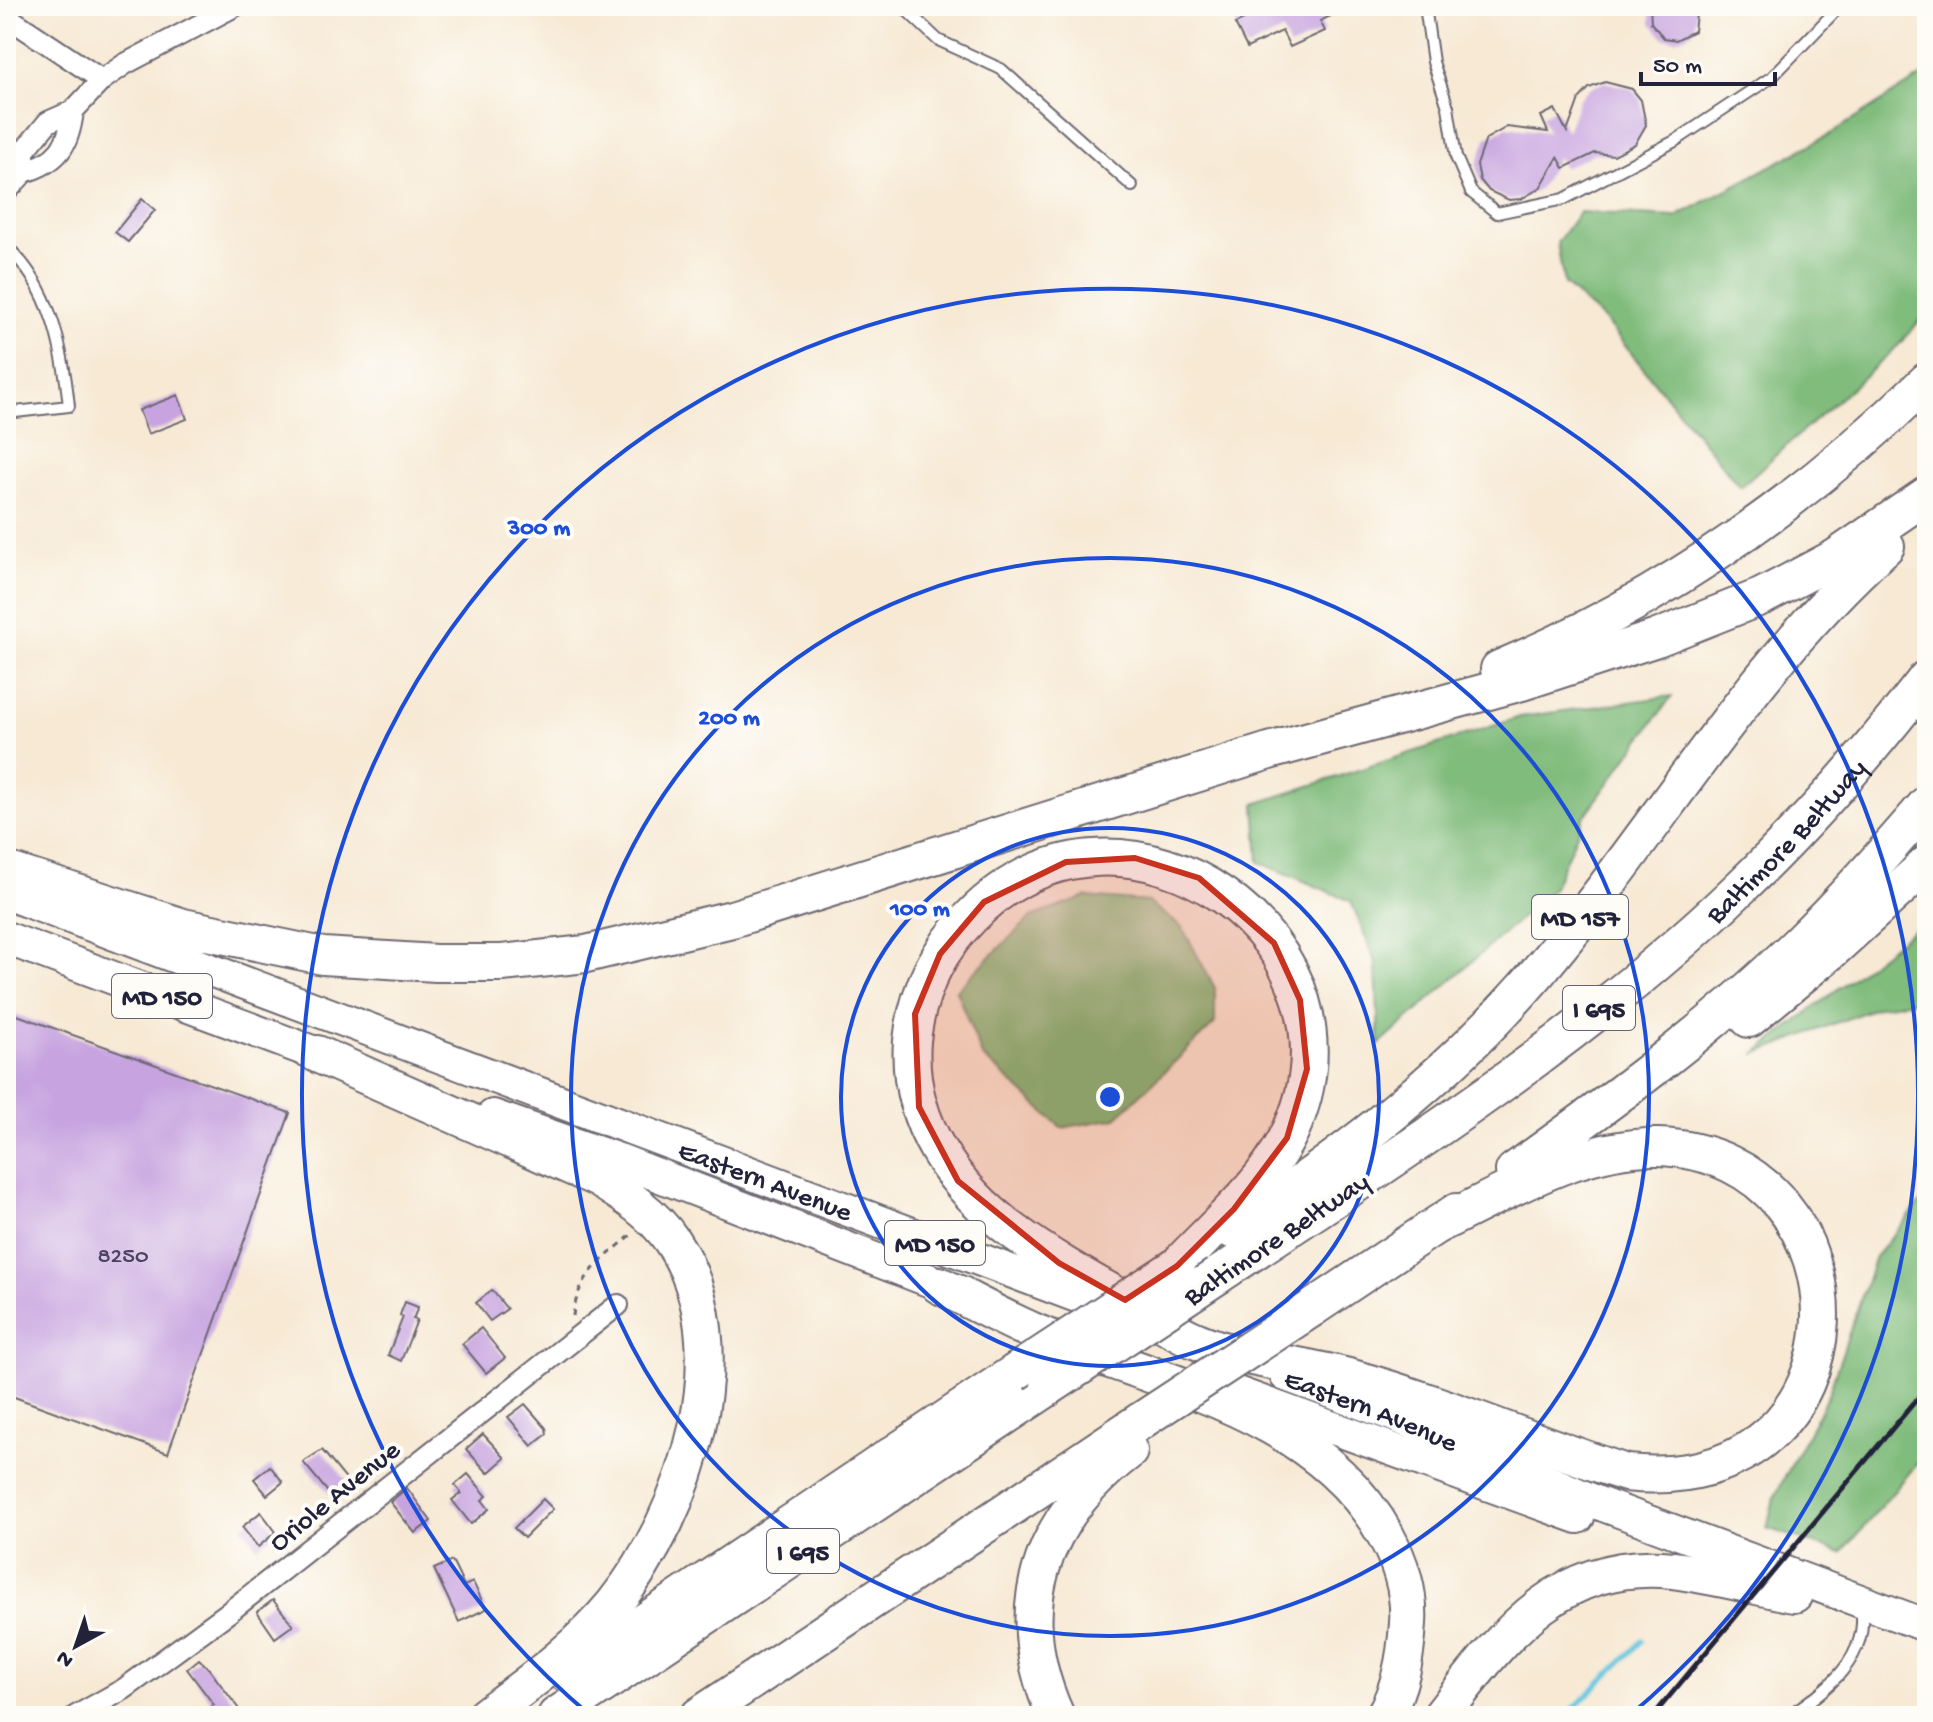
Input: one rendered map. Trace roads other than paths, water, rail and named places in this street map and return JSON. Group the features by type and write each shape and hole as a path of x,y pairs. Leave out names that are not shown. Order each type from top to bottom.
{"highway":[{"path":"1269,751 1502,668 1605,619 1704,561 1759,523 1866,439 1927,381"},
{"path":"6,870 183,927 297,952 423,963 542,959 631,944 732,919 1269,751 1522,682 1709,619 1835,558 1927,495"},
{"name":"MD 157","path":"504,1716 1365,1138 1442,1072 1539,971 1725,722 1791,641 1856,572 1927,510"},
{"name":"Baltimore Beltway","path":"556,1716 1497,1087 1664,957 1742,887 1809,818 1927,678"},
{"name":"I 695","path":"699,1716 1151,1423 1594,1114 1717,1017 1797,945 1927,804"},
{"path":"1177,1266 1265,1174 1287,1138 1300,1102 1307,1069 1306,1034 1300,1000 1274,943 1228,897 1199,878 1135,858 1066,862 1036,872 984,902 940,954 915,1014 913,1076 919,1107 940,1156 984,1207 1059,1263 1198,1342 1351,1378 1626,1473 1661,1477 1694,1472 1726,1462 1753,1447 1789,1412 1813,1365 1822,1311 1819,1282 1799,1231 1759,1184 1708,1156 1656,1147 1593,1157 1557,1168 1437,1225"},
{"path":"1594,1114 1731,1034 1830,952 1927,864"},
{"path":"317,1054 597,1178 628,1197 671,1240 686,1266 697,1300 703,1381 687,1469 671,1513 642,1565 613,1605 576,1643 485,1716"},
{"path":"939,1285 1036,1332 1223,1402 1270,1424 1335,1473 1375,1517 1403,1577 1409,1611 1407,1646 1399,1683 1384,1716"},
{"path":"1056,1716 1042,1684 1033,1638 1032,1611 1048,1549 1063,1520 1086,1491 1151,1423"},
{"path":"1441,1716 1486,1658 1532,1611 1552,1596 1597,1577 1649,1569 1675,1570 1794,1594"}],"main road":[{"name":"Eastern Avenue","path":"6,893 1394,1415 1862,1611 1927,1644"},
{"path":"6,915 291,1017 356,1025"},
{"name":"Eastern Avenue","path":"6,938 317,1054 619,1160 939,1285 1794,1594 1927,1626"}],"street":[{"path":"6,192 24,172 24,151 48,122 73,111 102,80 207,12 235,6"},
{"path":"6,16 102,80"},
{"name":"Oriole Avenue","path":"76,1716 124,1689 229,1612 618,1305"}],"lane":[{"path":"902,6 938,40 1001,69 1132,186"},
{"path":"1425,6 1433,62 1448,107 1456,157 1471,192 1497,213 1564,199 1675,141 1772,77 1840,6"},
{"path":"6,246 33,279 50,311 61,347 69,406 6,413"},
{"path":"1788,1716 1832,1685 1851,1663 1862,1611"}],"waterway":[{"path":"1566,1716 1642,1641"}],"railway":[{"path":"1653,1716 1927,1387"}]}
